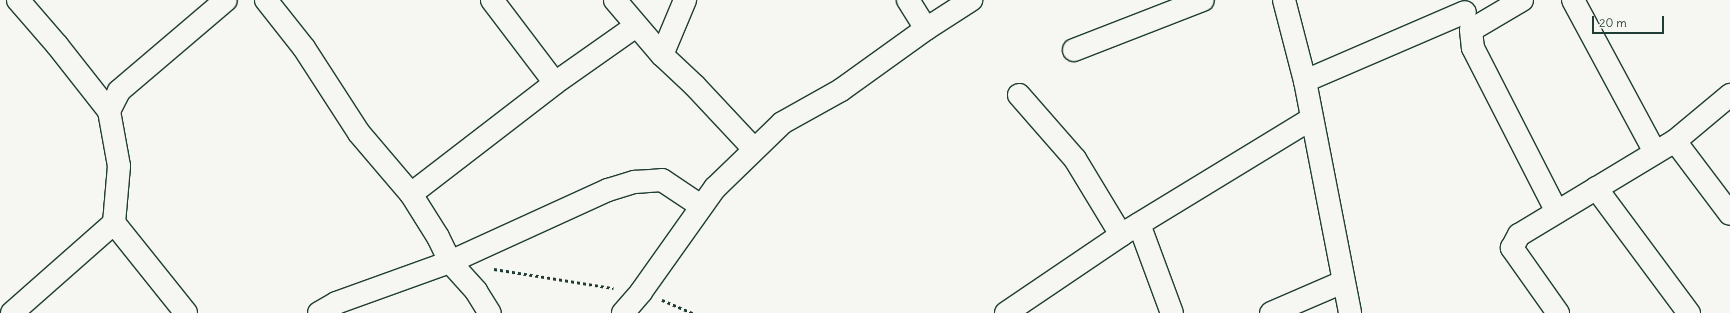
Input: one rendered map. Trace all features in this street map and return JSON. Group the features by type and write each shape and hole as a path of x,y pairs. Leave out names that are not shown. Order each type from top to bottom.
{"street":[{"path":"12,313 114,223 119,166 109,111 57,45 18,0"},
{"path":"109,111 119,91 226,0"},
{"path":"266,0 304,48 358,133 411,194 438,237 450,262 476,291 490,313"},
{"path":"492,0 555,83"},
{"path":"615,0 662,55 695,86 754,150"},
{"path":"662,55 685,0"},
{"path":"908,0 926,29"},
{"path":"623,313 641,292 715,188 782,123 841,90 926,29 971,0"},
{"path":"1074,50 1203,0"},
{"path":"1284,0 1305,81 1311,119 1350,313"},
{"path":"1305,81 1466,14 1522,0"},
{"path":"1572,0 1655,152"},
{"path":"1466,14 1473,48 1557,212"},
{"path":"411,194 555,83 636,26"},
{"path":"1558,313 1512,248 1518,236 1675,141 1730,94"},
{"path":"1019,95 1075,159 1121,235"},
{"path":"1006,313 1121,235 1311,119"},
{"path":"1675,141 1730,214"},
{"path":"319,313 336,303 450,262 608,190 635,182 662,180 701,206"},
{"path":"1596,188 1689,313"},
{"path":"114,223 186,313"},
{"path":"1139,224 1172,313"},
{"path":"1271,313 1343,282"}],"path":[{"path":"488,268 641,292 693,313"}]}
